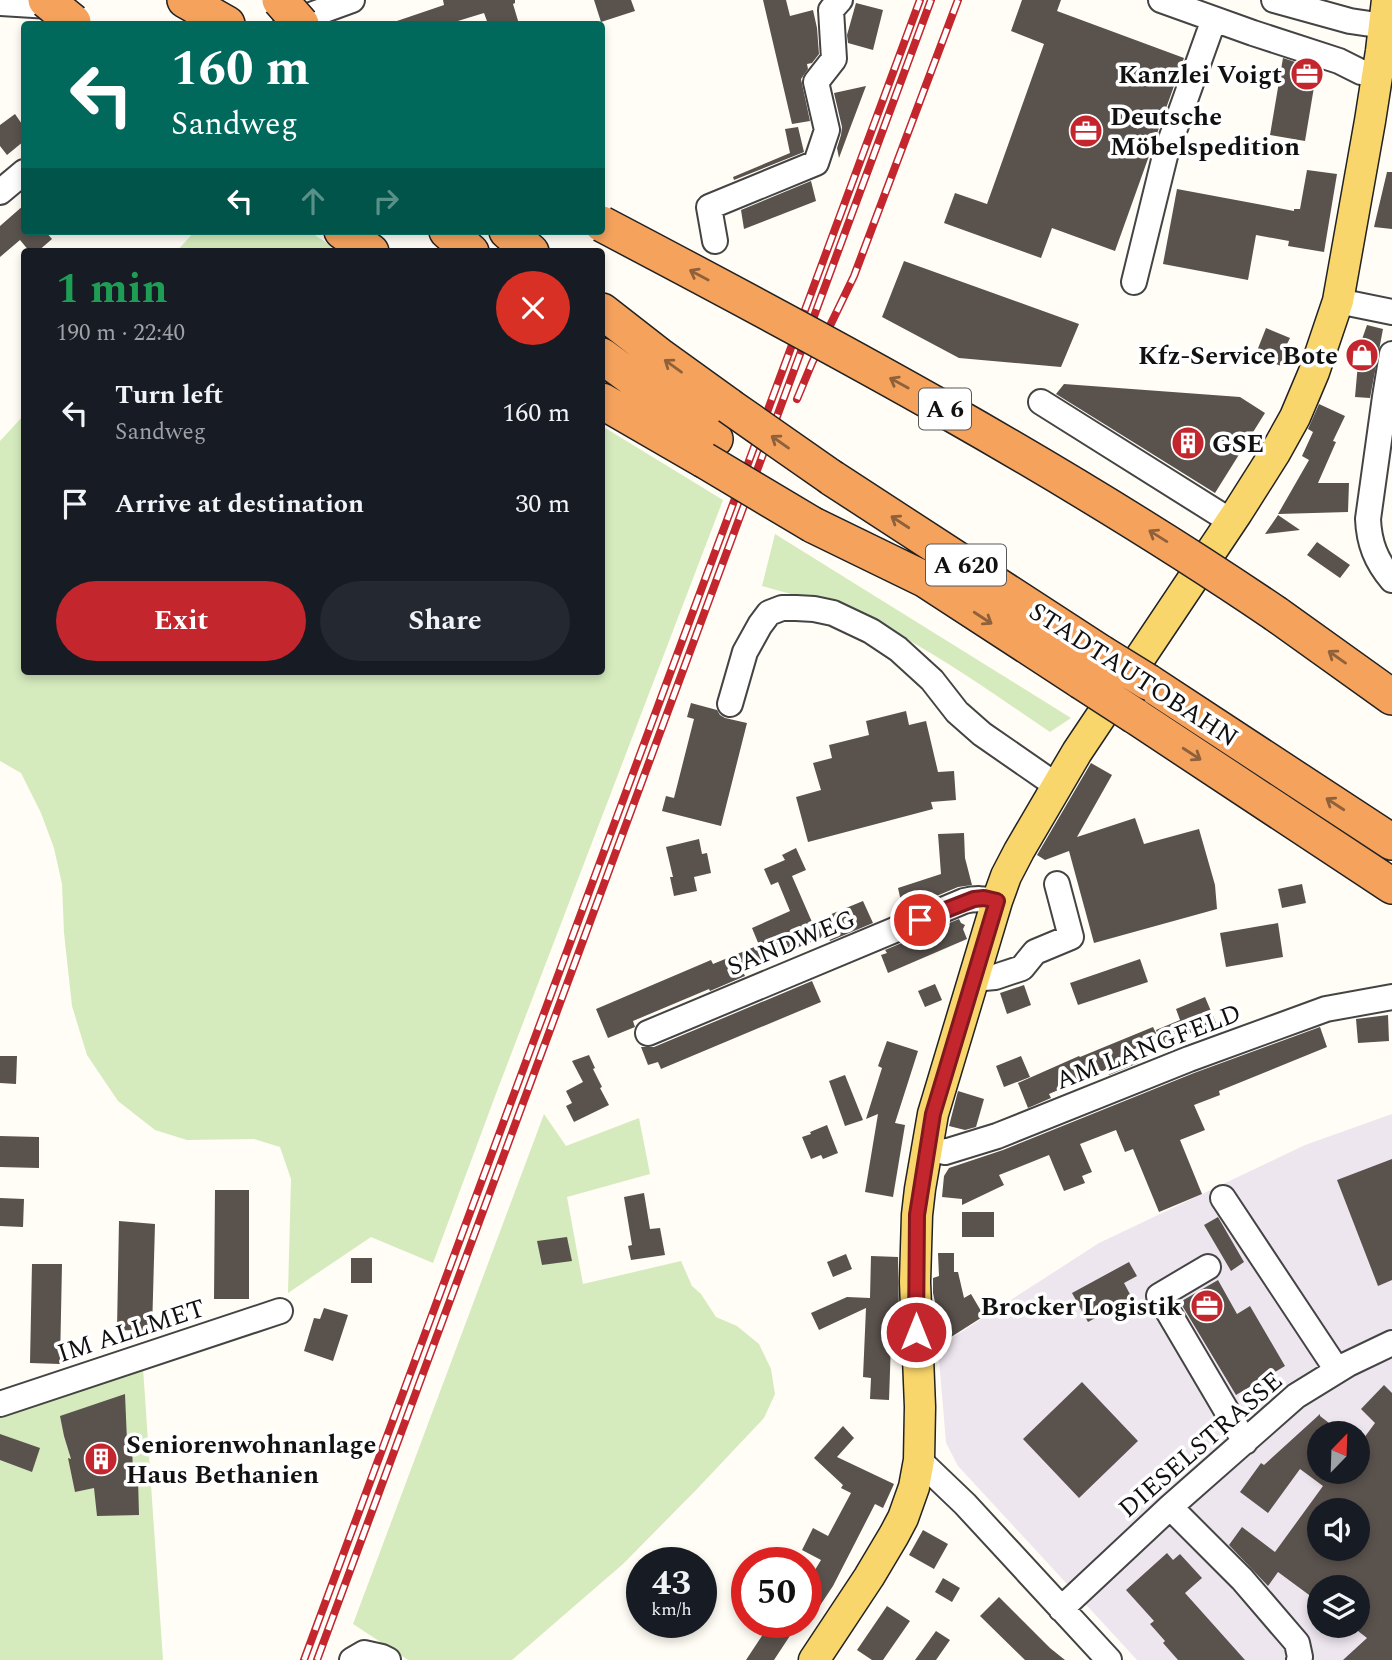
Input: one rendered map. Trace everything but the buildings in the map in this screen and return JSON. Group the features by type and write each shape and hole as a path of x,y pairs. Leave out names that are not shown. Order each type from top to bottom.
{"highway":[{"path":"46,0 72,21"},
{"path":"185,0 234,12"},
{"path":"280,0 299,21"},
{"path":"298,0 310,21"},
{"name":"A 6","path":"605,226 818,338 1102,501 1207,567 1392,696"},
{"path":"348,235 366,248"},
{"path":"452,235 466,248"},
{"path":"512,235 526,248"},
{"name":"STADTAUTOBAHN","path":"605,313 661,357 832,478 1392,842"},
{"name":"A 620","path":"605,359 709,449 816,518 926,580 1392,886"},
{"path":"605,402 709,449"}],"main road":[{"path":"814,1660 869,1577 903,1518 914,1487 919,1460 920,1407 915,1282 917,1215 926,1148 933,1114 997,901 1006,876 1077,752 1231,522 1295,417 1314,372 1338,301 1388,13"}],"street":[{"path":"294,21 352,0"},
{"path":"715,241 709,207 816,163 827,130 816,82 834,59 831,10 840,0"},
{"path":"1161,0 1338,69 1377,75"},
{"path":"1274,0 1350,21 1388,13"},
{"path":"0,3 50,6 77,21"},
{"path":"1134,282 1166,156 1214,19"},
{"path":"0,192 21,174"},
{"path":"1338,301 1392,312"},
{"path":"1392,354 1368,519 1374,553 1392,580"},
{"path":"1041,402 1231,522"},
{"path":"730,704 745,652 769,613 782,608 796,608 833,613 871,631 898,649 932,680 957,712 982,734 1057,786"},
{"path":"973,978 995,977 1022,968 1035,953 1071,937 1057,884"},
{"name":"SANDWEG","path":"648,1033 964,901 984,898 997,901"},
{"name":"AM LANGFELD","path":"926,1148 945,1152 997,1136 1189,1059 1326,1009 1392,997"},
{"path":"1223,1198 1336,1370"},
{"path":"1208,1267 1159,1296 1245,1442"},
{"name":"IM ALLMET","path":"0,1405 280,1311"},
{"name":"DIESELSTRASSE","path":"1061,1609 1170,1507 1296,1396 1336,1370 1392,1343"},
{"path":"919,1460 965,1504 1061,1609 1098,1656"},
{"path":"1170,1507 1242,1579 1297,1643 1300,1657 1298,1660"},
{"path":"352,1660 364,1653 388,1660"}],"shaded area":[{"path":"1392,1114 1392,1660 1137,1660 958,1466 946,1443 938,1347 1099,1243 1305,1145"}],"green space":[{"path":"191,235 315,235 334,248 180,248"},
{"path":"21,418 21,675 605,675 605,428 723,500 433,1263 371,1237 288,1293 291,1179 280,1147 254,1139 187,1140 155,1130 118,1101 87,1055 72,1006 62,884 54,848 41,813 21,773 0,761 0,441"},
{"path":"775,534 1071,718 1050,732 943,661 876,623 835,606 762,586"},
{"path":"544,1114 566,1146 639,1118 650,1174 567,1197 583,1284 681,1261 692,1286 701,1294 716,1317 737,1326 759,1344 771,1369 775,1394 764,1418 640,1547 626,1547 626,1561 623,1564 512,1660 408,1660 353,1624"},
{"path":"143,1368 163,1660 0,1660 0,1417"}],"railway":[{"path":"304,1660 920,0"},
{"path":"317,1660 931,0"},
{"path":"797,399 854,276 958,0"}],"place":[{"name":"Kanzlei Voigt","path":"1307,74"},
{"name":"Deutsche Möbelspedition","path":"1086,131"},
{"name":"Kfz-Service Bote","path":"1362,355"},
{"name":"GSE","path":"1188,443"},
{"name":"Brocker Logistik","path":"1207,1306"},
{"name":"Seniorenwohnanlage Haus Bethanien","path":"101,1459"}],"route":[{"path":"916,1332 917,1215 926,1148 933,1114 997,901 984,898 964,901 920,920"}]}
